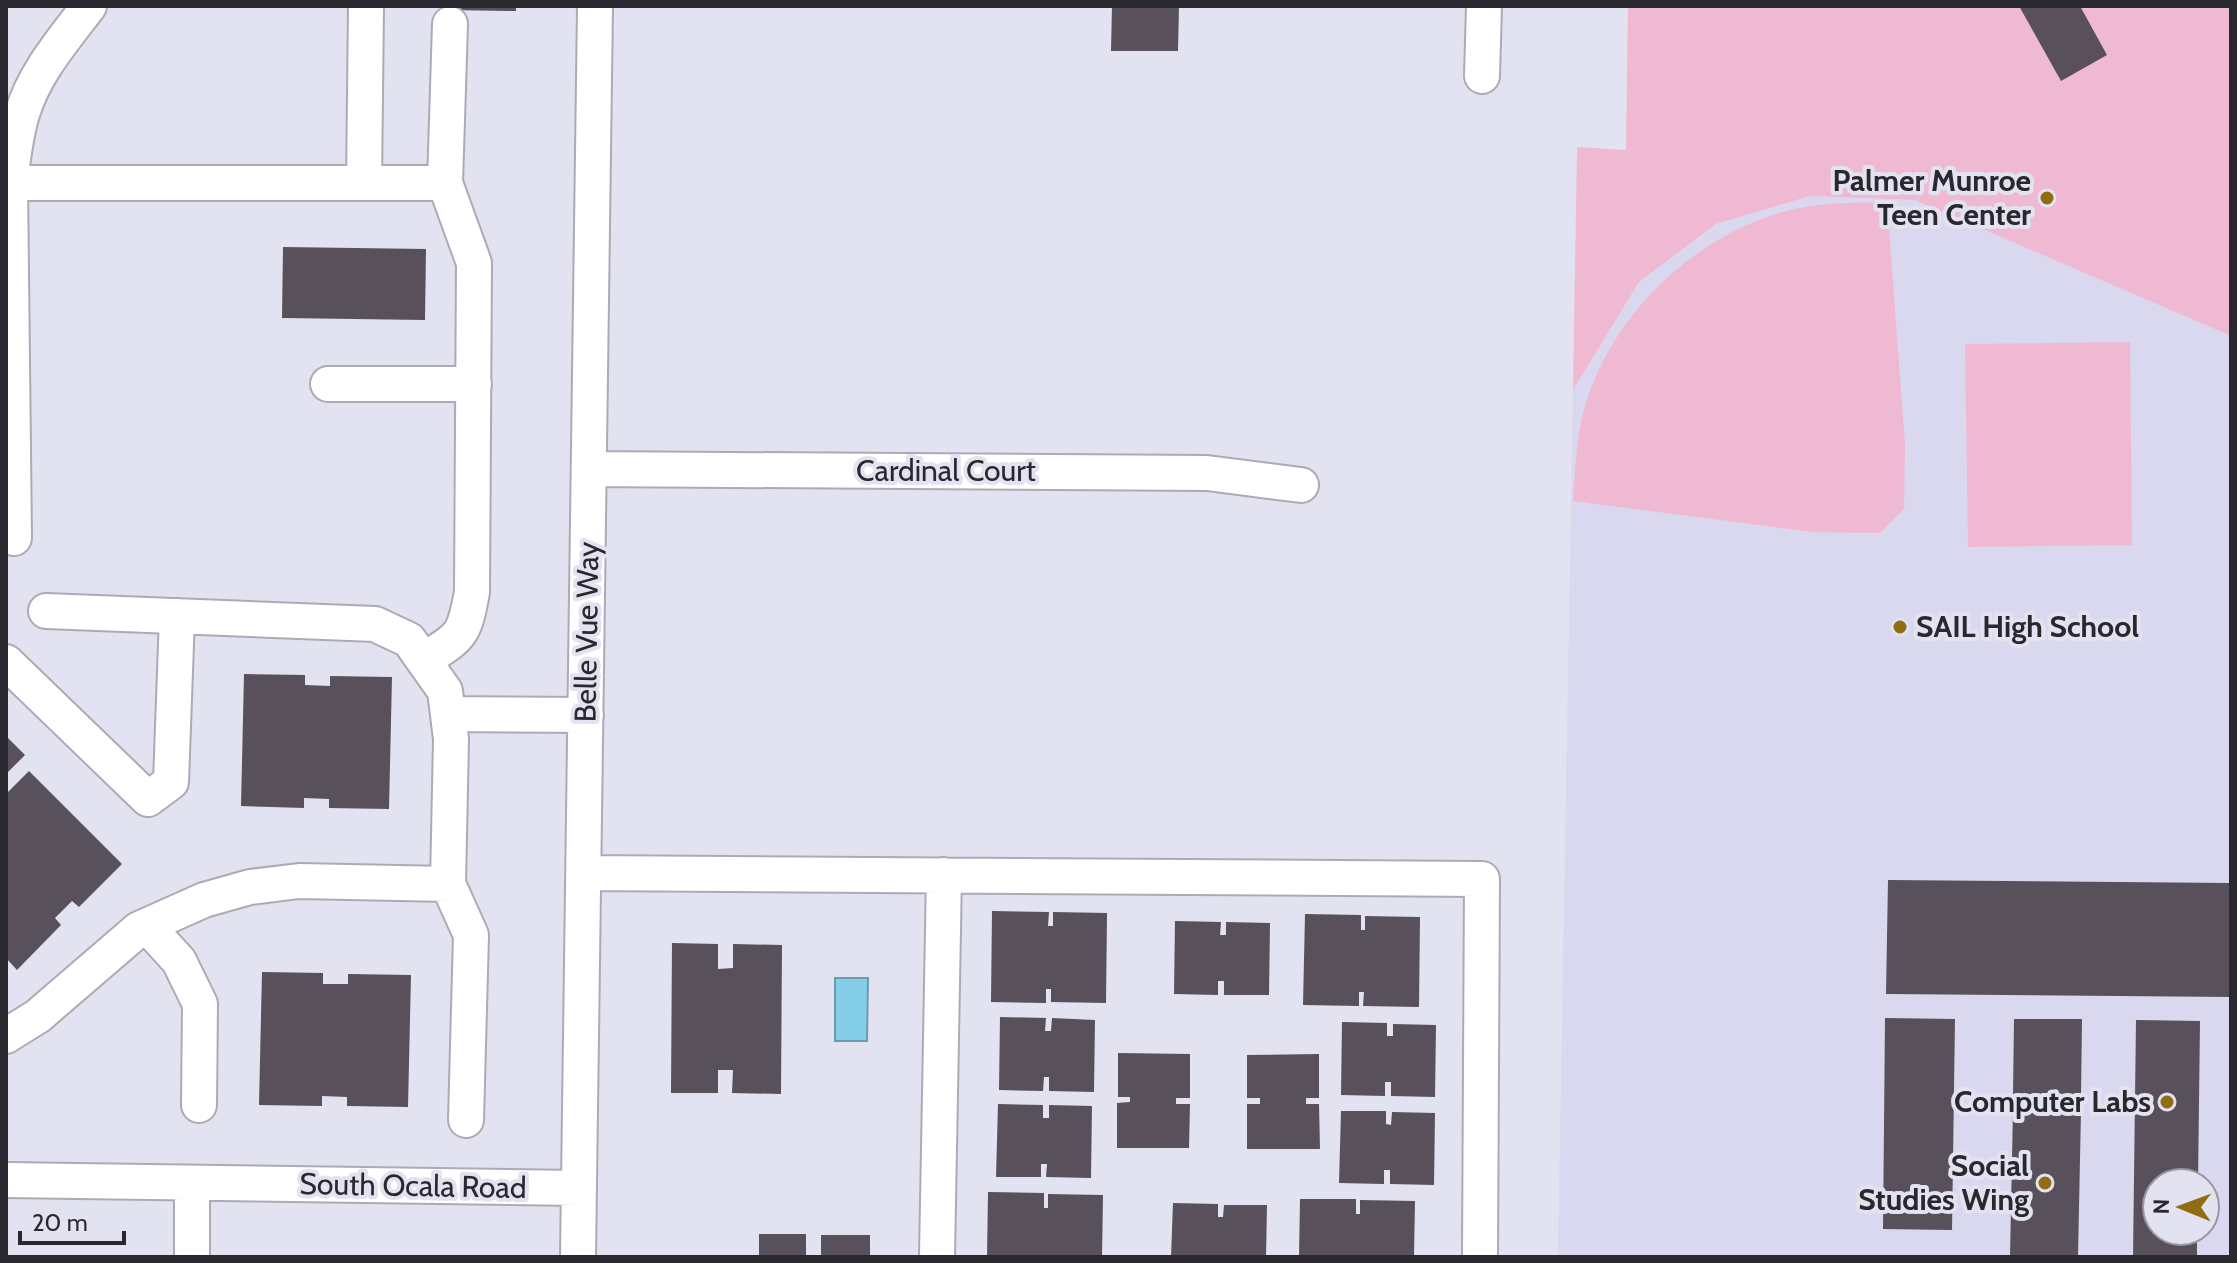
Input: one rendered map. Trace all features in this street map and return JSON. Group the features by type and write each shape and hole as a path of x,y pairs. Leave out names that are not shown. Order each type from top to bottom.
{"street":[{"path":"14,538 8,183 23,110 44,67 89,6"},
{"path":"364,183 366,6"},
{"name":"Belle Vue Way","path":"578,1257 595,6"},
{"path":"1482,76 1484,6"},
{"path":"424,660 458,638 467,618 472,592 474,263 445,183 450,24"},
{"path":"8,183 445,183"},
{"path":"328,384 474,384"},
{"name":"Cardinal Court","path":"589,469 1207,473 1301,485"},
{"path":"46,611 375,624 409,640 445,691 451,739 448,884 471,935 466,1120"},
{"path":"6,662 148,799 171,782 177,616"},
{"path":"448,714 586,715"},
{"path":"584,873 1482,879 1480,1257"},
{"path":"937,1257 944,875"},
{"path":"6,1036 38,1016 139,929 204,900 250,887 299,881 448,884"},
{"path":"147,926 179,961 200,1004 199,1105"},
{"name":"South Ocala Road","path":"6,1180 579,1188"},
{"path":"192,1183 192,1257"}],"shaded area":[{"name":"Palmer Munroe Teen Center","path":"1628,6 2231,6 2231,336 1915,200 1810,196 1716,224 1639,282 1573,390 1577,147 1626,150"},
{"name":"SAIL High School","path":"1810,196 1915,200 2231,336 2231,1257 1558,1257 1573,390 1639,282 1716,224"},
{"path":"1887,202 1905,444 1904,509 1880,533 1812,532 1573,501 1579,433 1596,375 1614,342 1661,283 1721,238 1755,222 1790,210 1814,206"},
{"path":"2130,342 2132,545 1968,547 1965,344"}],"water":[{"path":"835,978 868,978 867,1041 835,1041"}],"building":[{"path":"447,6 516,6 516,11 447,10"},
{"path":"1112,6 1179,6 1178,51 1111,51"},
{"path":"2019,6 2080,6 2107,55 2061,81"},
{"path":"283,247 426,249 425,320 282,318"},
{"path":"244,674 305,675 305,685 330,686 330,676 392,677 389,809 329,808 329,799 304,798 304,808 241,806"},
{"path":"6,736 25,755 6,774"},
{"path":"29,771 122,864 79,907 72,901 55,918 61,925 17,970 6,958 6,794"},
{"path":"1888,880 2231,883 2231,997 1886,994"},
{"path":"992,911 1049,912 1048,926 1053,926 1053,912 1107,913 1106,1003 1051,1002 1051,989 1046,989 1046,1003 991,1002"},
{"path":"1305,914 1361,915 1361,930 1365,930 1365,916 1420,917 1419,1007 1363,1006 1364,992 1359,992 1359,1006 1303,1005"},
{"path":"1175,921 1221,922 1220,935 1226,935 1226,922 1270,923 1269,995 1224,995 1224,981 1218,981 1218,995 1174,994"},
{"path":"672,943 718,944 718,969 733,968 733,944 782,945 781,1094 732,1093 733,1070 718,1070 718,1093 671,1093"},
{"path":"262,972 323,973 323,984 348,984 348,974 411,975 408,1107 347,1106 347,1097 322,1096 322,1106 259,1105"},
{"path":"1000,1017 1046,1018 1045,1031 1051,1031 1052,1018 1095,1020 1094,1092 1049,1091 1049,1077 1044,1077 1043,1091 999,1090"},
{"path":"1885,1018 1955,1019 1952,1230 1883,1229"},
{"path":"2014,1019 2082,1019 2081,1095 2013,1094"},
{"name":"Computer Labs","path":"2136,1020 2200,1021 2198,1167 2141,1167 2141,1247 2197,1247 2197,1257 2133,1257"},
{"path":"1342,1022 1387,1023 1387,1036 1393,1036 1393,1024 1436,1025 1435,1097 1391,1096 1391,1082 1385,1082 1385,1096 1341,1095"},
{"path":"1118,1053 1190,1054 1190,1098 1176,1098 1176,1104 1190,1104 1189,1148 1117,1148 1117,1103 1130,1102 1130,1097 1118,1097"},
{"path":"1319,1054 1319,1098 1306,1098 1306,1104 1319,1104 1320,1149 1247,1149 1247,1104 1260,1104 1260,1098 1247,1098 1247,1055"},
{"path":"998,1104 1043,1105 1043,1118 1049,1118 1049,1105 1092,1106 1091,1178 1046,1177 1047,1164 1041,1164 1041,1177 996,1177"},
{"name":"Social Studies Wing","path":"2013,1109 2081,1110 2078,1257 2010,1257"},
{"path":"1341,1111 1386,1111 1386,1124 1391,1125 1392,1112 1435,1113 1434,1185 1390,1184 1390,1170 1384,1170 1384,1184 1339,1183"},
{"path":"988,1192 1044,1193 1044,1208 1048,1208 1048,1194 1103,1195 1102,1257 987,1257"},
{"path":"1300,1199 1356,1199 1356,1214 1360,1214 1360,1200 1415,1201 1414,1257 1299,1257"},
{"path":"1173,1203 1218,1204 1218,1217 1223,1217 1224,1205 1267,1205 1266,1257 1171,1257"},
{"path":"759,1234 806,1234 806,1257 759,1257"},
{"path":"821,1235 870,1235 870,1257 821,1257"}],"place":[{"name":"Palmer Munroe Teen Center","path":"2047,198"},
{"name":"SAIL High School","path":"1900,627"},
{"name":"Computer Labs","path":"2167,1102"},
{"name":"Social Studies Wing","path":"2045,1183"}]}
